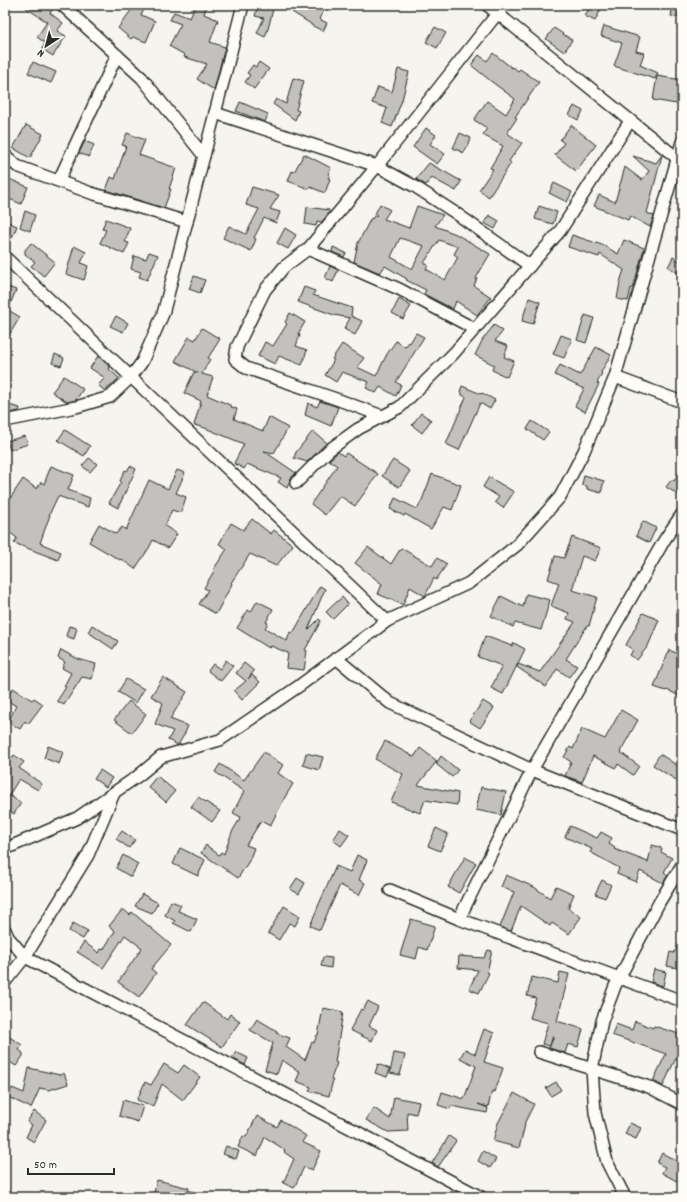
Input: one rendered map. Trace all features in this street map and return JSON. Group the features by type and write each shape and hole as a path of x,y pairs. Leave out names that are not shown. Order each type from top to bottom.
{"street":[{"path":"62,5 142,78 204,156"},
{"path":"5,421 76,407 110,397 131,377 142,362 163,314 243,5"},
{"path":"487,5 500,9 630,121 680,161"},
{"path":"382,416 246,368 235,359 237,346 265,290 284,267 308,249 377,166 500,9"},
{"path":"58,180 117,55"},
{"path":"215,113 377,166 414,186 457,214 530,266"},
{"path":"296,483 329,450 358,429 400,407 454,353 560,231 630,121"},
{"path":"5,849 77,818 138,776 161,757 220,740 387,621 469,583 517,545 560,497 584,452 616,377 680,161 682,142"},
{"path":"5,155 17,166 91,193 187,222"},
{"path":"308,249 399,289 475,329"},
{"path":"5,257 387,621"},
{"path":"616,377 682,402"},
{"path":"460,919 532,770 665,539 682,514"},
{"path":"336,658 390,703 532,770 682,830"},
{"path":"5,982 25,957 88,855 114,792"},
{"path":"624,1197 607,1162 595,1113 592,1069 602,1021 619,978 660,900 682,865"},
{"path":"390,890 460,919 682,1001"},
{"path":"5,930 8,937 25,957 481,1197"},
{"path":"539,1052 649,1087 682,1104"}],"building":[{"path":"22,5 55,5 50,13 63,23 57,31 66,36 53,56 42,49 45,43 37,37 47,22"},
{"path":"135,5 147,5 141,15 155,21 146,42 133,37 131,39 118,28"},
{"path":"196,5 207,5 204,14 218,20 210,42 225,47 214,90 197,79 207,64 184,57 185,55 169,46 181,24 170,20 174,12 190,18"},
{"path":"258,5 274,5 265,37 257,33 264,18 255,16"},
{"path":"296,5 327,5 319,19 327,23 323,31 292,12"},
{"path":"591,5 603,5 595,21 585,16"},
{"path":"673,5 682,5 682,18 671,16"},
{"path":"604,26 640,37 636,51 644,53 640,65 658,73 655,79 614,66 622,43 601,36"},
{"path":"435,27 446,33 437,48 426,42"},
{"path":"554,28 572,40 564,52 546,39"},
{"path":"493,53 512,68 513,67 518,71 520,69 539,82 515,117 517,118 507,133 522,143 509,161 511,163 489,197 479,190 493,169 490,168 503,146 483,135 487,128 474,120 487,101 506,114 515,99 471,65 479,55 487,61"},
{"path":"33,62 56,72 51,83 28,73"},
{"path":"259,62 269,69 254,89 245,82 250,75 247,73 253,65 256,67"},
{"path":"398,69 409,72 402,100 392,127 382,123 387,108 372,103 378,87 392,92"},
{"path":"657,76 682,80 682,105 653,100"},
{"path":"293,78 304,81 296,110 299,111 295,120 273,104 276,99 286,104"},
{"path":"240,102 268,114 265,122 236,111"},
{"path":"574,106 583,111 578,120 569,115"},
{"path":"26,125 43,134 30,158 13,148"},
{"path":"571,125 596,145 576,171 555,155 564,143 560,140"},
{"path":"426,128 436,135 430,144 445,154 437,164 413,147"},
{"path":"127,133 145,140 139,155 176,168 169,189 171,189 164,208 106,190 111,177 115,179 126,146 122,145"},
{"path":"460,133 471,138 464,153 453,148"},
{"path":"85,141 94,145 89,157 79,153"},
{"path":"304,154 331,168 328,174 330,175 328,178 330,179 325,193 288,181 292,171 294,172"},
{"path":"662,155 647,213 654,216 650,227 630,216 628,220 594,206 599,195 615,202 625,167 642,180 649,171 633,156 656,163"},
{"path":"429,163 461,181 456,191 432,178 426,185 416,179"},
{"path":"7,178 28,187 21,204 5,197 5,184"},
{"path":"554,183 572,192 567,202 549,193"},
{"path":"252,187 279,195 270,209 280,212 276,223 264,218 254,238 256,239 251,251 223,238 229,226 246,234 259,209 246,205"},
{"path":"380,204 390,210 384,219 409,228 417,206 443,215 435,226 456,234 490,254 476,278 474,286 491,297 477,315 456,301 453,309 424,294 426,290 406,280 407,279 385,266 380,273 354,262 358,243 371,218 372,219 377,215 375,214","holes":["400,238 424,246 412,269 391,257","439,240 458,247 454,254 458,257 445,280 426,269 428,265 424,263"]},
{"path":"539,206 557,212 553,224 535,219"},
{"path":"307,207 329,210 329,213 322,222 317,221 316,226 305,224"},
{"path":"25,211 35,215 30,231 20,227"},
{"path":"489,215 499,221 495,229 484,223"},
{"path":"106,219 130,228 125,242 129,243 124,254 100,243 106,230 102,229"},
{"path":"5,221 17,226 12,238 5,235"},
{"path":"285,228 296,235 288,249 277,243"},
{"path":"572,235 605,246 618,254 624,240 644,248 633,289 631,288 628,301 617,299 624,270 600,254 599,257 568,247"},
{"path":"31,243 55,262 44,276 31,266 35,262 25,254 25,250"},
{"path":"74,246 86,252 81,263 88,266 84,280 66,274"},
{"path":"333,247 346,253 344,257 332,252"},
{"path":"149,252 158,255 147,280 139,277 141,272 131,269 134,256 146,259"},
{"path":"673,257 682,262 682,275 668,267"},
{"path":"330,266 338,270 333,282 325,278"},
{"path":"194,276 205,280 200,293 189,289"},
{"path":"5,286 16,290 8,310 20,317 5,342"},
{"path":"304,287 315,291 313,295 352,308 351,316 362,321 355,335 344,329 350,318 334,315 298,302"},
{"path":"529,298 540,302 533,324 522,321"},
{"path":"399,299 411,306 403,319 392,313"},
{"path":"290,313 305,322 298,334 300,335 296,346 307,350 302,365 279,356 275,364 258,356 265,342 273,346 287,324 285,322"},
{"path":"585,315 594,318 586,343 577,340"},
{"path":"116,316 128,323 123,332 110,326"},
{"path":"494,325 503,331 495,341 508,346 504,357 514,361 507,377 492,370 494,365 475,355 483,339"},
{"path":"202,328 220,339 208,358 210,359 202,374 213,377 207,395 237,409 234,419 263,431 269,417 288,428 274,453 264,451 296,473 291,478 287,488 278,482 281,478 247,464 244,469 234,463 244,444 194,425 201,401 184,393 194,372 198,373 175,361 189,337 195,340"},
{"path":"416,333 424,337 396,382 401,385 396,396 380,387 376,393 366,388 369,382 342,372 336,382 325,375 334,360 332,359 342,344 364,358 357,367 376,376 387,354 396,341 405,347 409,342 410,343"},
{"path":"561,335 572,339 564,358 553,354"},
{"path":"596,347 611,355 601,372 602,373 597,383 599,384 585,412 575,406 584,389 555,375 560,365 580,375"},
{"path":"55,354 64,358 61,366 52,363"},
{"path":"98,356 119,378 105,391 98,385 105,378 90,368"},
{"path":"64,376 83,389 76,400 67,402 52,392"},
{"path":"462,386 481,394 482,393 495,400 490,409 480,403 459,450 446,444 466,397 460,392"},
{"path":"320,401 338,407 331,426 305,415 308,403 317,407"},
{"path":"5,404 20,408 19,411 5,414"},
{"path":"421,413 431,420 422,433 412,425"},
{"path":"532,421 549,432 543,440 527,429"},
{"path":"65,430 90,446 84,456 58,440"},
{"path":"313,431 327,443 307,462 294,458 296,452"},
{"path":"25,436 28,444 10,450 7,441"},
{"path":"338,452 344,456 346,453 378,474 355,506 340,496 325,515 311,504 337,466 329,460"},
{"path":"89,458 97,464 90,472 82,466"},
{"path":"393,460 410,471 399,487 382,476"},
{"path":"51,466 74,475 68,490 90,498 88,507 58,496 49,515 40,543 61,552 58,560 14,543 17,538 5,529 5,506 23,479 37,489 41,482 44,484"},
{"path":"130,466 136,469 118,508 109,503 121,482 120,481 125,470 127,471"},
{"path":"682,466 682,497 666,487 672,479 674,481"},
{"path":"177,470 185,473 176,493 186,497 181,513 172,510 165,526 177,534 168,548 153,540 135,569 121,559 120,560 89,542 99,524 116,534 122,527 126,530 149,480 168,489"},
{"path":"432,474 461,485 452,510 444,507 431,529 405,514 404,516 390,509 395,498 417,509"},
{"path":"584,475 604,481 601,493 587,489 587,486 582,485"},
{"path":"489,477 514,492 503,508 495,502 499,497 483,487"},
{"path":"252,519 271,534 274,530 293,545 276,566 250,554 231,583 232,584 216,614 199,604 208,590 204,588 214,571 213,570 227,549 219,544 231,523 243,530"},
{"path":"643,521 656,528 649,543 636,536"},
{"path":"572,537 601,548 595,561 582,556 572,590 597,597 589,626 587,626 566,659 577,666 569,677 557,669 546,687 517,667 518,664 540,672 575,622 567,619 569,613 551,606 559,583 548,579 555,556 564,558"},
{"path":"368,547 391,564 401,548 432,566 437,558 447,564 436,580 434,578 425,596 410,587 403,605 378,594 382,584 355,563"},
{"path":"320,586 325,589 308,630 319,619 321,621 305,650 307,651 304,670 286,668 288,653 271,646 269,648 237,628 248,610 251,612 257,601 273,609 266,622 268,623 265,628 287,641 290,632 293,633"},
{"path":"526,594 550,600 541,630 515,623 513,627 491,616 501,596 523,607"},
{"path":"342,597 348,604 333,619 326,612"},
{"path":"643,613 659,620 648,646 637,660 630,655 633,650 626,645"},
{"path":"92,625 118,641 113,649 88,632"},
{"path":"69,626 77,628 74,639 66,636"},
{"path":"485,636 512,646 514,643 525,649 503,694 491,688 502,666 478,657"},
{"path":"61,650 78,659 96,664 92,679 82,677 64,705 57,701 66,687 64,686 71,673 62,668 65,662 58,658"},
{"path":"669,650 681,655 677,665 682,668 682,697 667,690 654,687"},
{"path":"226,660 233,666 221,681 208,671 213,664 220,669"},
{"path":"244,663 254,671 248,679 252,675 260,682 242,700 234,691 246,681 236,673"},
{"path":"163,677 187,692 170,719 188,726 178,745 168,740 173,731 155,724 163,703 151,696"},
{"path":"126,679 144,689 136,703 118,692"},
{"path":"13,688 32,700 34,698 43,704 28,724 25,721 20,729 8,722 16,706 5,699"},
{"path":"129,701 146,714 132,733 114,720"},
{"path":"483,701 494,708 480,728 469,721"},
{"path":"621,710 638,720 620,752 639,766 633,775 618,764 616,768 593,756 582,782 565,776 571,762 564,757 570,747 573,749 582,729 605,739"},
{"path":"385,741 414,757 420,748 437,761 418,785 458,793 457,805 425,800 420,813 391,802 403,774 375,759"},
{"path":"48,746 63,752 59,764 44,758"},
{"path":"264,752 283,765 278,773 293,784 270,826 261,821 246,845 254,848 249,861 238,878 201,853 206,845 219,855 221,852 224,854 232,832 241,817 233,813 244,791 215,772 220,764 244,780"},
{"path":"306,753 323,757 319,770 303,765"},
{"path":"660,754 682,769 682,784 653,765"},
{"path":"14,755 24,762 19,768 42,784 38,790 19,779 9,795 21,803 14,814 5,808 5,756 10,760"},
{"path":"441,756 458,770 452,777 436,764"},
{"path":"100,770 112,778 106,787 94,779"},
{"path":"157,776 175,791 166,802 148,787"},
{"path":"481,787 506,792 501,815 476,810"},
{"path":"198,797 220,811 212,822 191,807"},
{"path":"570,826 597,838 601,832 612,838 609,844 615,848 614,849 648,862 652,845 662,848 661,852 672,858 664,872 668,875 663,883 640,871 636,882 617,874 619,868 590,852 592,849 565,837"},
{"path":"436,828 448,834 440,851 428,846"},
{"path":"340,829 349,835 341,846 333,840"},
{"path":"122,831 135,840 129,848 116,839"},
{"path":"180,848 205,860 198,876 173,864"},
{"path":"123,855 138,864 131,877 116,868"},
{"path":"357,855 367,860 359,880 365,883 359,895 340,885 320,930 310,926 336,866 350,872"},
{"path":"465,857 476,863 459,893 448,887"},
{"path":"506,875 534,887 550,898 556,886 574,894 568,908 581,917 569,934 552,923 550,926 521,906 511,931 500,927 514,892 501,887"},
{"path":"297,878 305,883 299,894 290,889"},
{"path":"602,880 611,885 605,898 595,894"},
{"path":"142,894 158,903 152,913 135,906"},
{"path":"171,901 181,905 178,911 197,919 191,932 173,923 175,921 165,915"},
{"path":"284,906 300,916 295,926 289,923 279,940 268,933"},
{"path":"123,909 130,915 132,912 171,945 151,969 156,973 139,997 118,982 142,948 125,935 103,968 77,952 84,942 99,953 101,949 103,950 115,931 109,926"},
{"path":"411,919 435,926 427,950 419,947 416,959 400,955"},
{"path":"73,923 88,931 83,939 69,931"},
{"path":"682,938 682,969 667,966 670,952 674,953"},
{"path":"488,950 492,951 487,972 489,973 479,993 469,989 478,970 458,968 459,956 484,958"},
{"path":"323,957 332,958 331,968 321,966"},
{"path":"654,969 666,972 663,986 651,982"},
{"path":"560,972 569,974 557,1021 583,1029 578,1047 568,1044 565,1053 549,1048 550,1046 542,1044 548,1023 530,1018 536,998 527,996 532,977 558,983"},
{"path":"368,1001 378,1007 369,1026 377,1030 372,1041 350,1030 361,1009 363,1010"},
{"path":"203,1002 227,1019 230,1014 240,1021 222,1047 187,1025"},
{"path":"323,1008 343,1012 335,1062 337,1063 331,1079 333,1080 329,1096 309,1091 311,1087 296,1081 300,1072 282,1060 277,1074 265,1070 273,1043 250,1030 257,1019 277,1031 276,1033 290,1038 286,1047 305,1060 312,1042 314,1043 318,1035"},
{"path":"635,1021 653,1028 654,1026 682,1035 682,1061 676,1058 663,1086 653,1081 666,1054 612,1035 616,1024 632,1030"},
{"path":"484,1029 494,1033 484,1062 503,1068 495,1092 492,1091 488,1107 478,1104 488,1108 487,1113 451,1106 450,1109 438,1105 442,1092 464,1099 476,1066 460,1058 465,1049 475,1054"},
{"path":"5,1034 22,1045 19,1050 23,1053 23,1056 16,1066 5,1059"},
{"path":"236,1052 248,1058 245,1065 232,1058"},
{"path":"394,1053 405,1055 400,1075 390,1073"},
{"path":"164,1064 178,1073 184,1065 200,1077 183,1100 162,1084 153,1106 137,1100 145,1082 151,1085"},
{"path":"378,1064 390,1069 387,1077 375,1073"},
{"path":"29,1068 60,1075 64,1073 68,1084 49,1090 40,1088 31,1108 8,1097 12,1088 24,1093"},
{"path":"556,1082 561,1090 551,1096 546,1088"},
{"path":"514,1093 534,1104 524,1124 519,1148 493,1141 498,1123"},
{"path":"394,1097 419,1102 416,1114 407,1112 408,1131 388,1132 366,1120 374,1108 390,1119"},
{"path":"123,1100 143,1106 138,1122 119,1116"},
{"path":"34,1111 46,1120 34,1142 26,1137 32,1125 27,1122"},
{"path":"257,1116 277,1127 281,1120 306,1136 302,1142 321,1151 312,1170 304,1167 294,1188 283,1183 294,1159 284,1152 285,1150 265,1137 257,1156 238,1147 243,1136 246,1137"},
{"path":"630,1123 641,1128 636,1139 625,1134"},
{"path":"449,1136 456,1141 438,1167 432,1163"},
{"path":"226,1146 239,1151 236,1159 223,1154"},
{"path":"483,1151 496,1159 490,1168 478,1161"},
{"path":"662,1153 682,1164 682,1184 662,1173 665,1167 657,1163"},
{"path":"157,1180 189,1188 188,1190 204,1197 153,1197"}]}
